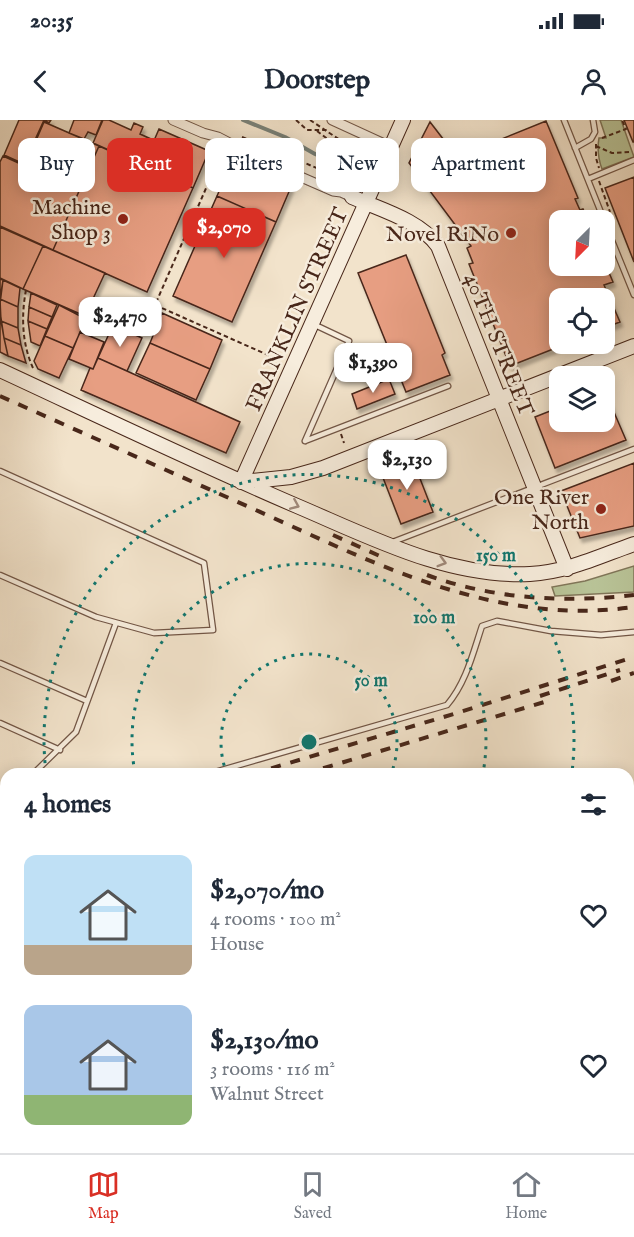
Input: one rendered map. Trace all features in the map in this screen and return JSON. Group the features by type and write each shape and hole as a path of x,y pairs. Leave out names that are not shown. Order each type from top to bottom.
{"street":[{"path":"173,120 218,137 262,160 352,197"},
{"path":"332,120 371,138"},
{"name":"FRANKLIN STREET","path":"395,138 403,120"},
{"name":"FRANKLIN STREET","path":"241,482 371,192"},
{"name":"40TH STREET","path":"352,197 417,227 429,235 438,246 567,569"},
{"path":"241,482 291,477 323,468 634,346"},
{"path":"0,370 241,482 387,544 448,564 483,571 529,574 567,569 634,544"}],"lane":[{"path":"573,120 565,121 600,210"},
{"path":"575,148 591,139 595,132 593,120"},
{"path":"588,179 634,160"},
{"path":"615,248 634,295"},
{"path":"312,324 349,341 305,441 448,386"},
{"path":"387,544 634,449"},
{"path":"0,471 204,563 213,630 154,633 96,617 0,575"},
{"path":"229,768 447,705 457,694 464,679 482,626 497,621 561,632 602,635 634,632"},
{"path":"40,768 76,732 116,623"},
{"path":"0,663 87,701"},
{"path":"0,723 60,750"}],"path":[{"path":"296,120 308,130 334,131"},
{"path":"310,120 338,138"},
{"path":"611,210 598,178 602,177 596,158 596,146 599,136 602,138 626,129 622,120"},
{"path":"316,130 326,138"},
{"path":"596,146 612,153 634,151"},
{"path":"205,191 155,305 277,359"},
{"path":"26,290 22,317 23,330 33,368"}],"green space":[{"path":"600,120 621,120 634,157 602,169 598,142 599,138 606,138"},
{"path":"634,566 634,592 555,596 552,587 585,581"}],"building":[{"path":"19,120 44,120 36,138 18,138 18,161 4,155"},
{"path":"74,120 102,120 96,135 88,132 85,138 82,138 69,133"},
{"path":"103,120 109,120 131,130 134,123 143,127 140,134 149,138 107,138 107,149 95,144"},
{"path":"624,120 634,120 634,142 633,142"},
{"name":"Novel RiNo","path":"546,121 578,198 575,199 580,210 549,210 549,276 610,276 613,282 604,285 605,288 549,288 549,351 510,366 469,264 473,263 467,248 471,246 431,192 546,192 546,138 504,138"},
{"path":"44,122 81,138 37,138"},
{"name":"Novel RiNo","path":"430,122 442,138 422,138"},
{"path":"159,129 179,138 155,138"},
{"path":"193,144 205,149 205,160 193,188"},
{"name":"Machine Shop 3","path":"99,146 107,150 107,192 191,192 147,292 53,250 79,192 95,192 95,155"},
{"path":"3,156 18,163 18,192 79,192 53,250 0,226 0,162"},
{"path":"634,177 634,262 615,210 605,188"},
{"path":"219,192 289,192 276,222 217,196"},
{"path":"217,196 276,222 232,322 173,296"},
{"path":"0,227 43,246 23,289 0,278"},
{"path":"43,246 105,273 85,316 23,289"},
{"path":"406,255 445,353 442,355 450,375 406,392 358,273"},
{"path":"0,279 3,280 0,304"},
{"path":"3,280 20,288 18,307 0,299"},
{"path":"31,293 57,305 52,317 29,307"},
{"path":"0,299 18,307 18,328 1,321"},
{"path":"59,305 86,319 73,348 45,336"},
{"path":"29,307 52,317 47,329 28,321"},
{"name":"Novel RiNo","path":"615,310 620,322 615,324"},
{"path":"0,311 4,338 8,356 0,352"},
{"path":"162,313 222,340 210,369 150,343"},
{"path":"1,321 18,328 21,345 4,338"},
{"path":"28,321 47,329 40,346 31,342"},
{"path":"113,325 142,338 127,371 98,358"},
{"path":"80,332 104,342 93,369 69,359"},
{"path":"45,336 73,348 59,378 38,369 34,361"},
{"path":"4,338 21,345 26,363 8,356"},
{"path":"150,343 210,369 196,400 136,373"},
{"path":"98,358 240,422 226,453 81,390 90,368 93,369"},
{"path":"389,379 395,394 357,409 352,394"},
{"path":"549,411 549,432 615,432 615,414 626,440 555,468 535,417"},
{"path":"412,458 433,512 401,524 380,470"},
{"name":"One River North","path":"634,463 634,526 580,538 561,491"}],"waterway":[{"path":"243,120 285,137 316,154"}],"railway":[{"path":"0,396 342,549 435,585 483,599 532,608 582,611 634,607"},
{"path":"333,535 382,557"},
{"path":"427,575 477,589 529,597 582,599 634,595"},
{"path":"272,768 634,657"},
{"path":"540,696 620,670"},
{"path":"611,681 634,673"},
{"path":"324,768 551,700"}],"place":[{"name":"Machine Shop 3","path":"123,219"},
{"name":"Novel RiNo","path":"511,233"},
{"name":"One River North","path":"601,509"}]}
